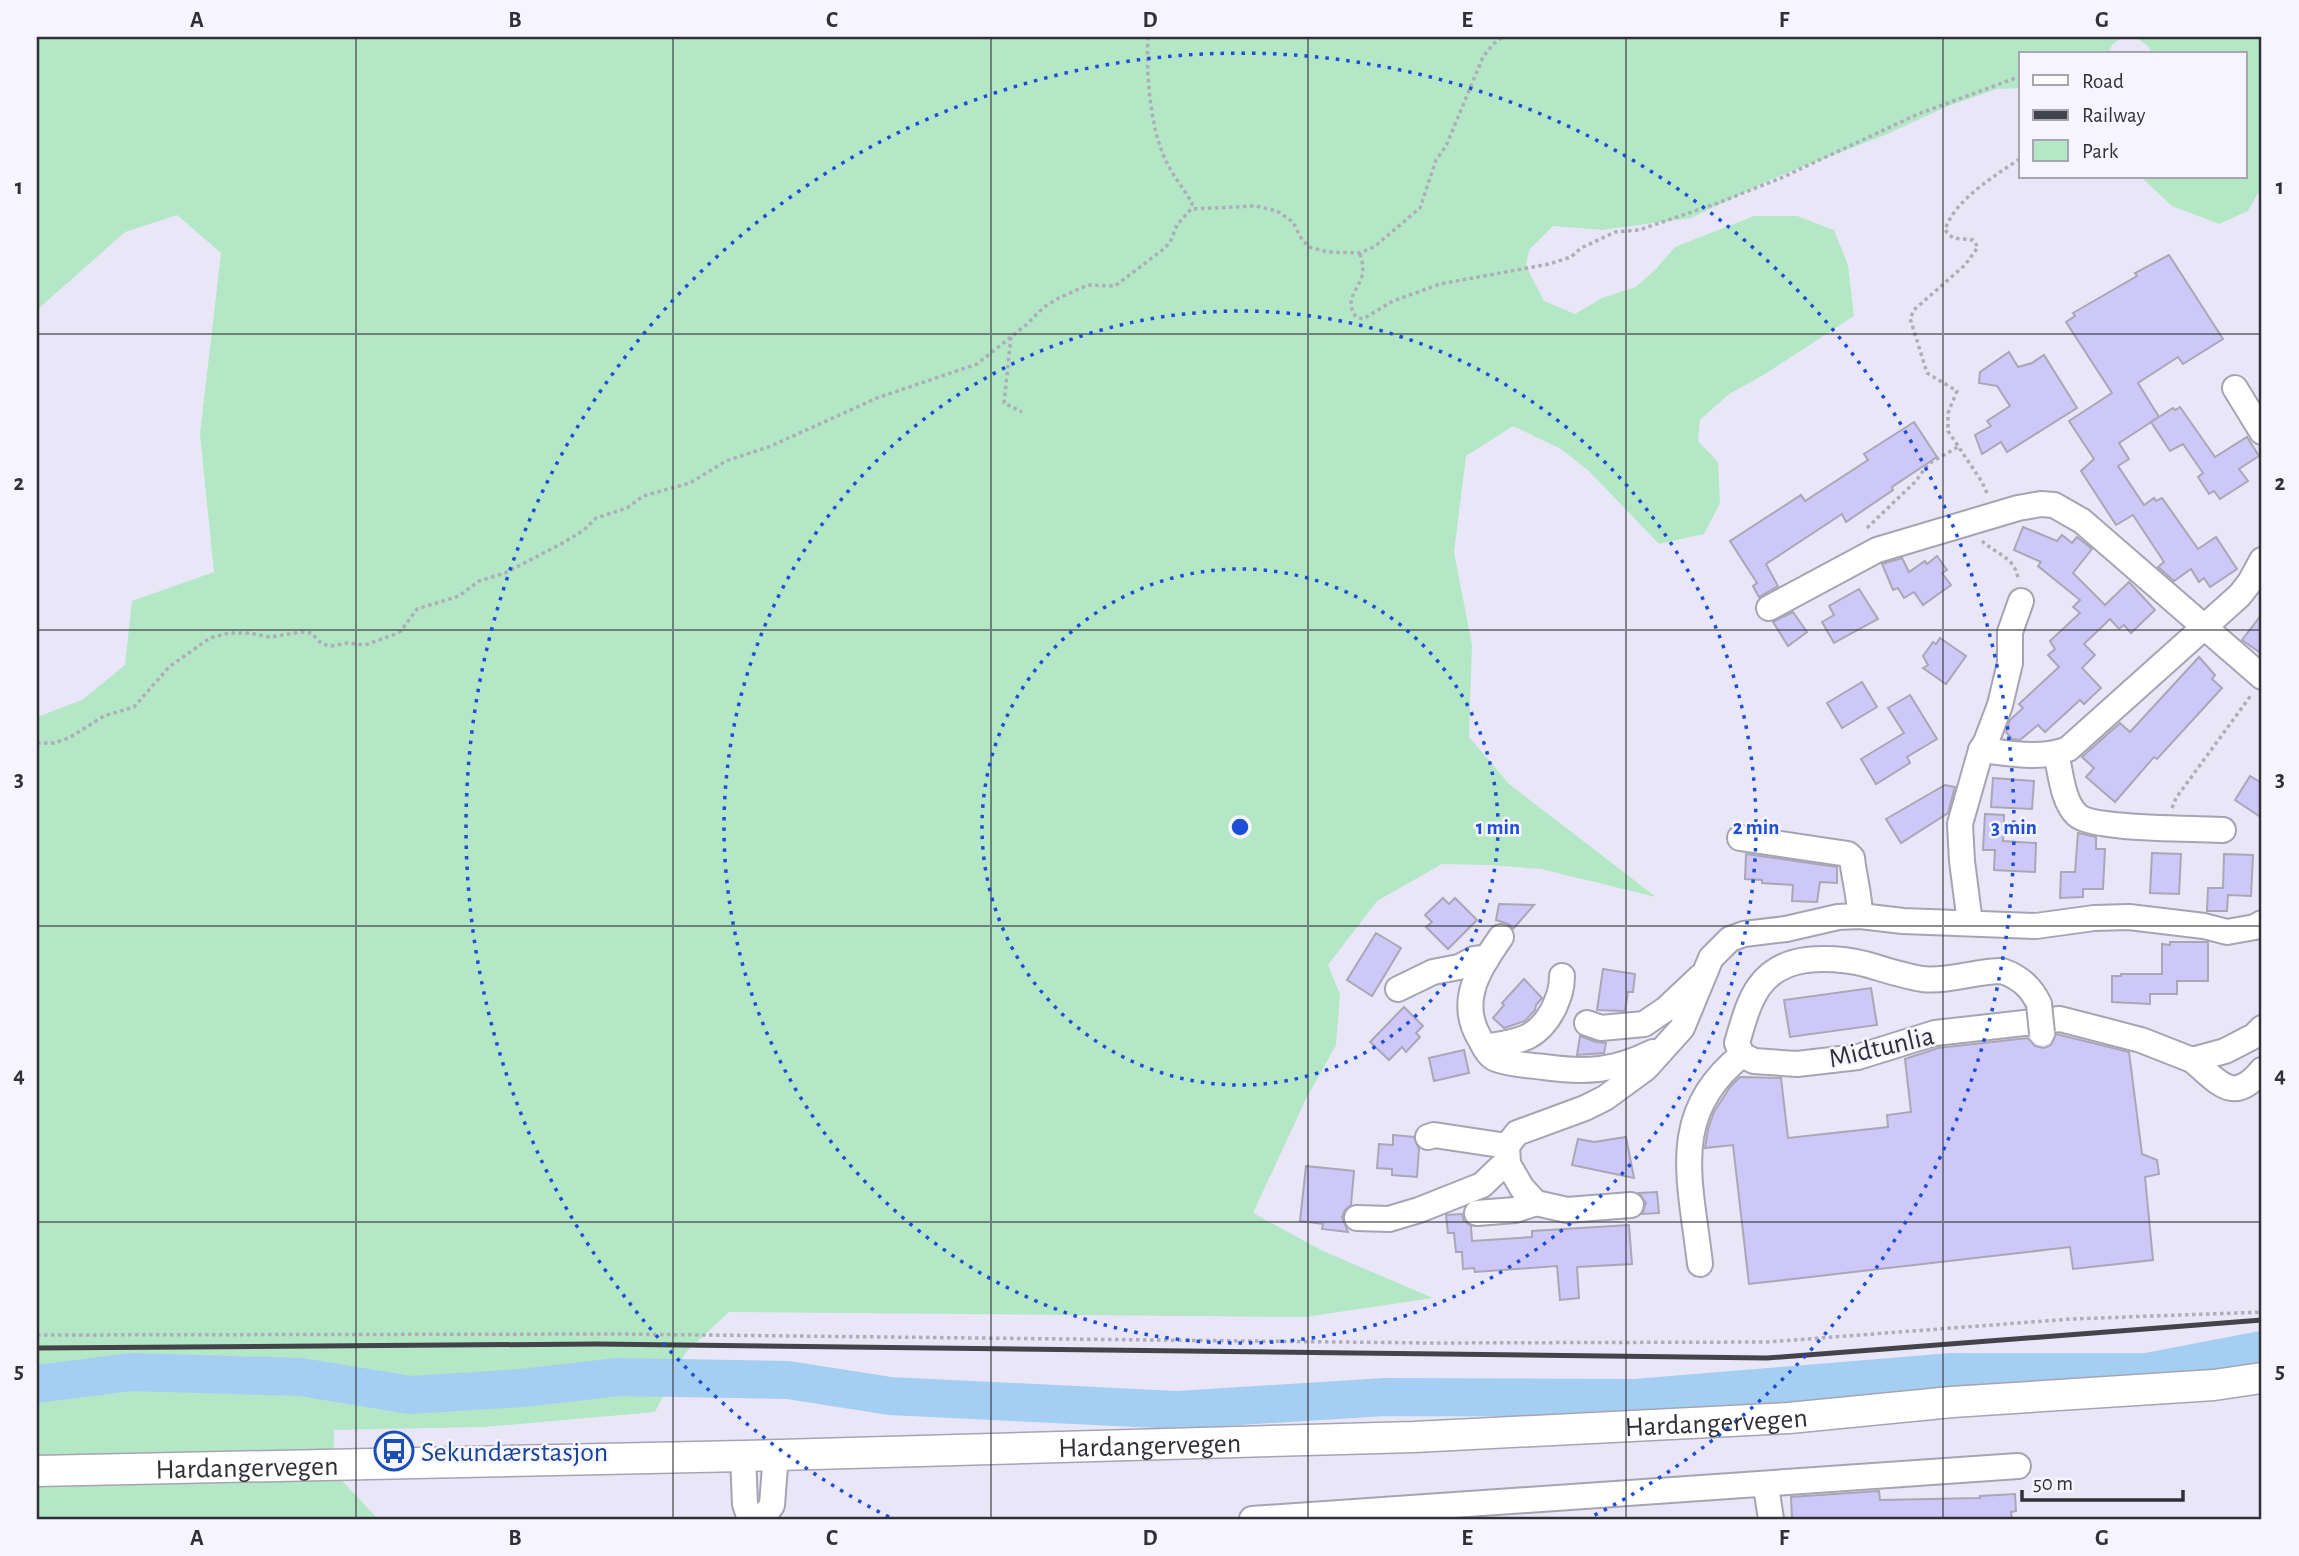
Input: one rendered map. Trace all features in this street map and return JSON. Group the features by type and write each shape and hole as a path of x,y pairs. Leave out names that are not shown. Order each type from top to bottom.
{"main road":[{"name":"Hardangervegen","path":"37,1471 743,1456 1413,1437 1789,1418 1952,1402 2214,1385 2262,1378"}],"street":[{"path":"2235,388 2262,432"},
{"path":"1769,608 1877,550 2018,508 2054,505 2082,521 2205,627 2259,683"},
{"path":"1980,750 2056,754 2068,749 2240,594 2262,560"},
{"path":"1970,923 1960,824 1980,750 1986,743 2000,705 2010,663 2010,632 2021,601"},
{"path":"2056,754 2068,804 2084,820 2123,825 2223,830"},
{"path":"1740,838 1848,854 1852,858 1854,880 1860,900 1860,916"},
{"path":"1357,1218 1390,1219 1482,1185 1502,1166 1517,1133 1556,1120 1605,1098 1646,1068 1682,1028 1711,958 1730,939 1744,934 1786,929 1838,917 1860,916 1903,921 2036,926 2094,918 2129,917 2204,926 2227,932 2255,927 2262,923"},
{"path":"1501,937 1472,985 1469,1000 1473,1024 1489,1054 1496,1059 1577,1072 1601,1070 1650,1054 1672,1041"},
{"path":"1398,989 1433,972 1459,967 1474,959 1486,960"},
{"name":"Midtunlia","path":"2042,1033 2039,1004 2034,994 2012,974 2002,971 1922,979 1839,959 1821,959 1793,962 1769,974 1748,1006 1737,1043 1742,1055 1754,1061 1797,1064 1858,1057 1935,1032 2060,1018 2140,1040 2192,1060 2232,1089 2246,1086 2262,1070"},
{"path":"1587,1023 1601,1028 1644,1024 1666,1009 1703,974"},
{"path":"1485,1047 1522,1039 1538,1031 1546,1023 1562,992 1562,976"},
{"path":"2192,1060 2225,1051 2255,1036 2262,1028"},
{"path":"1700,1265 1689,1154 1690,1136 1705,1094 1728,1066 1742,1055"},
{"path":"1428,1137 1434,1135 1507,1155"},
{"path":"1507,1155 1522,1188 1536,1203"},
{"path":"1478,1213 1515,1210 1536,1203 1567,1210 1632,1205"},
{"path":"762,1519 772,1505 776,1453"},
{"path":"743,1456 744,1504 750,1519"},
{"path":"1252,1519 1407,1514 1761,1484 2018,1466"},
{"path":"1761,1484 1768,1493 1771,1519"}],"path":[{"path":"37,743 54,743 104,716 134,707 169,667 210,638 229,633 270,637 301,632 311,634 322,644 331,646 348,643 365,645 393,635 401,631 417,609 459,596 479,581 505,573 549,551 584,530 596,519 628,508 643,496 690,483 726,461 771,446 877,398 970,368 1026,325 1044,307 1059,298 1088,285 1115,286 1165,248 1177,225 1191,209 1192,203 1167,163 1155,128 1147,61 1148,37"},
{"path":"1191,209 1255,206 1277,211 1293,222 1309,247 1328,252 1359,253 1374,247 1420,208 1436,160 1446,146 1483,57 1493,44 1503,37"},
{"path":"1359,253 1363,266 1362,275 1350,299 1350,309 1356,317 1363,319 1393,301 1440,284 1549,264 1570,257 1581,248 1615,232 1639,230 1718,203 1782,178 1917,114 2019,77"},
{"path":"1855,561 1851,544 1896,501 1928,464 1958,447 1948,431 1948,413 1957,391 1927,373 1910,318 1915,309 1965,265 1978,247 1973,240 1953,237 1945,230 1956,209 1983,185 2019,159"},
{"path":"1012,335 1004,403 1022,412"},
{"path":"2172,827 2175,798 2259,683"},
{"path":"37,1335 614,1334 1429,1343 1767,1342 2071,1320 2262,1312"}],"green space":[{"path":"37,37 2122,37 2112,45 2109,52 2019,52 2019,88 1997,89 1948,106 1885,135 1779,176 1691,218 1602,230 1553,226 1529,250 1526,266 1544,301 1575,314 1602,298 1636,287 1675,247 1754,216 1797,216 1834,230 1848,265 1854,316 1729,394 1700,420 1698,441 1718,462 1720,503 1704,534 1659,544 1589,471 1561,449 1513,426 1466,456 1454,552 1472,645 1469,737 1509,784 1656,897 1541,869 1442,864 1377,901 1328,965 1340,994 1336,1045 1305,1101 1253,1213 1323,1251 1433,1298 1305,1317 729,1312 686,1352 655,1412 484,1427 334,1430 333,1471 378,1519 37,1519 37,717 82,700 125,665 132,601 214,572 200,434 221,253 177,215 125,232 37,310"},
{"path":"2135,37 2262,37 2262,186 2248,211 2219,224 2172,206 2144,180 2246,178 2246,52 2151,52 2148,46"}],"building":[{"path":"2169,255 2223,339 2183,364 2178,357 2138,383 2159,417 2119,443 2129,459 2118,466 2144,505 2154,498 2156,501 2162,498 2198,549 2216,537 2237,569 2210,587 2204,578 2199,582 2191,569 2174,581 2158,567 2164,562 2133,515 2116,525 2081,471 2094,459 2069,421 2112,393 2066,322 2075,316 2073,313 2137,276 2135,273"},
{"path":"2009,352 2018,367 2032,363 2044,355 2077,408 2007,452 2001,442 1982,454 1975,435 1991,426 1987,421 2010,406 1997,386 1979,383 1980,372"},
{"path":"2180,407 2215,457 2247,437 2259,456 2239,469 2248,481 2220,499 2214,491 2209,494 2198,477 2203,473 2183,444 2170,451 2151,422 2173,408 2175,410"},
{"path":"1914,422 1937,457 1846,522 1842,514 1766,564 1778,586 1759,597 1753,586 1757,583 1730,541 1801,495 1805,501 1868,460 1864,454"},
{"path":"2023,527 2057,541 2062,535 2072,543 2077,537 2092,549 2073,573 2105,605 2129,582 2155,610 2131,633 2124,625 2119,629 2110,619 2084,644 2095,655 2082,668 2101,688 2084,704 2080,700 2045,732 2038,725 2020,740 2012,739 2006,732 2010,720 2023,708 2019,704 2059,667 2048,655 2055,649 2050,641 2080,613 2073,607 2080,600 2038,566 2041,562 2014,550"},
{"path":"1937,556 1947,570 1942,573 1951,585 1923,605 1914,592 1904,598 1898,588 1893,590 1882,564 1902,558 1909,572"},
{"path":"1859,589 1878,619 1834,643 1822,622 1834,615 1829,606"},
{"path":"1793,612 1807,632 1788,646 1773,622"},
{"path":"2262,614 2262,654 2242,640"},
{"path":"1940,638 1966,656 1946,684 1923,668 1928,665 1923,656 1933,642 1936,644"},
{"path":"2199,657 2215,675 2212,679 2222,688 2157,759 2154,757 2115,802 2086,777 2094,768 2082,757 2120,723 2130,732"},
{"path":"1862,682 1877,707 1842,728 1827,703"},
{"path":"1910,695 1937,739 1907,757 1910,763 1876,784 1861,759 1904,733 1888,708"},
{"path":"2250,776 2262,783 2262,818 2235,800"},
{"path":"1993,778 2034,781 2032,809 1991,807"},
{"path":"1945,785 1955,787 1948,813 1901,843 1886,819"},
{"path":"1985,814 2004,815 2003,841 2036,843 2035,872 1994,870 1995,850 1983,850"},
{"path":"2078,833 2096,837 2096,849 2105,849 2103,889 2083,889 2083,897 2060,898 2061,872 2075,872"},
{"path":"2152,853 2181,854 2179,894 2150,893"},
{"path":"1746,854 1837,867 1837,883 1820,882 1817,902 1792,901 1793,885 1745,879"},
{"path":"2224,854 2253,855 2251,896 2228,895 2227,911 2207,911 2208,888 2223,888"},
{"path":"1443,898 1449,904 1455,898 1477,920 1448,949 1426,927 1432,922 1425,915"},
{"path":"1499,904 1534,905 1513,929 1509,924 1496,920"},
{"path":"1376,933 1401,948 1372,996 1347,980"},
{"path":"2170,942 2208,942 2208,981 2177,981 2177,994 2150,994 2150,1004 2112,1002 2112,976 2162,974 2162,944 2170,945"},
{"path":"1603,969 1635,974 1633,992 1628,992 1625,1011 1597,1010"},
{"path":"1524,979 1542,998 1525,1021 1504,1028 1493,1018 1504,1005 1502,1003"},
{"path":"1871,988 1877,1025 1790,1037 1784,1000"},
{"path":"1404,1007 1423,1026 1416,1033 1420,1037 1406,1052 1402,1047 1389,1060 1370,1042"},
{"path":"2056,1034 2129,1052 2142,1154 2157,1160 2159,1174 2145,1177 2153,1260 2073,1269 2070,1247 1749,1284 1733,1145 1705,1148 1714,1112 1740,1077 1781,1078 1788,1138 1888,1127 1887,1115 1911,1112 1905,1059 1938,1048 2028,1038 2035,1046 2044,1048 2051,1045"},
{"path":"1580,1036 1606,1043 1604,1053 1577,1055"},
{"path":"1464,1050 1469,1073 1434,1081 1429,1058"},
{"path":"1393,1135 1414,1137 1419,1149 1417,1177 1392,1175 1392,1169 1377,1168 1379,1144 1393,1145"},
{"path":"1626,1137 1634,1178 1572,1165 1578,1139 1594,1142"},
{"path":"1306,1166 1354,1171 1351,1205 1342,1217 1348,1232 1322,1229 1323,1224 1300,1221"},
{"path":"1657,1192 1659,1213 1642,1214 1646,1203 1639,1193"},
{"path":"1462,1214 1464,1221 1471,1226 1472,1241 1532,1237 1532,1231 1629,1225 1632,1264 1577,1267 1579,1298 1560,1300 1557,1266 1475,1272 1474,1268 1463,1269 1462,1252 1456,1252 1454,1233 1448,1233 1446,1215"},
{"path":"1879,1491 1880,1500 1980,1498 2015,1494 2016,1511 2011,1512 2012,1519 1792,1519 1791,1497"}],"waterway":[{"path":"37,1384 131,1372 301,1377 410,1395 522,1388 618,1377 788,1380 890,1396 1177,1410 1385,1397 1635,1398 1952,1372 2147,1372 2262,1350"}],"railway":[{"path":"37,1348 597,1344 1767,1358 2262,1320"}],"place":[{"name":"Sekundærstasjon","path":"394,1451"}]}
